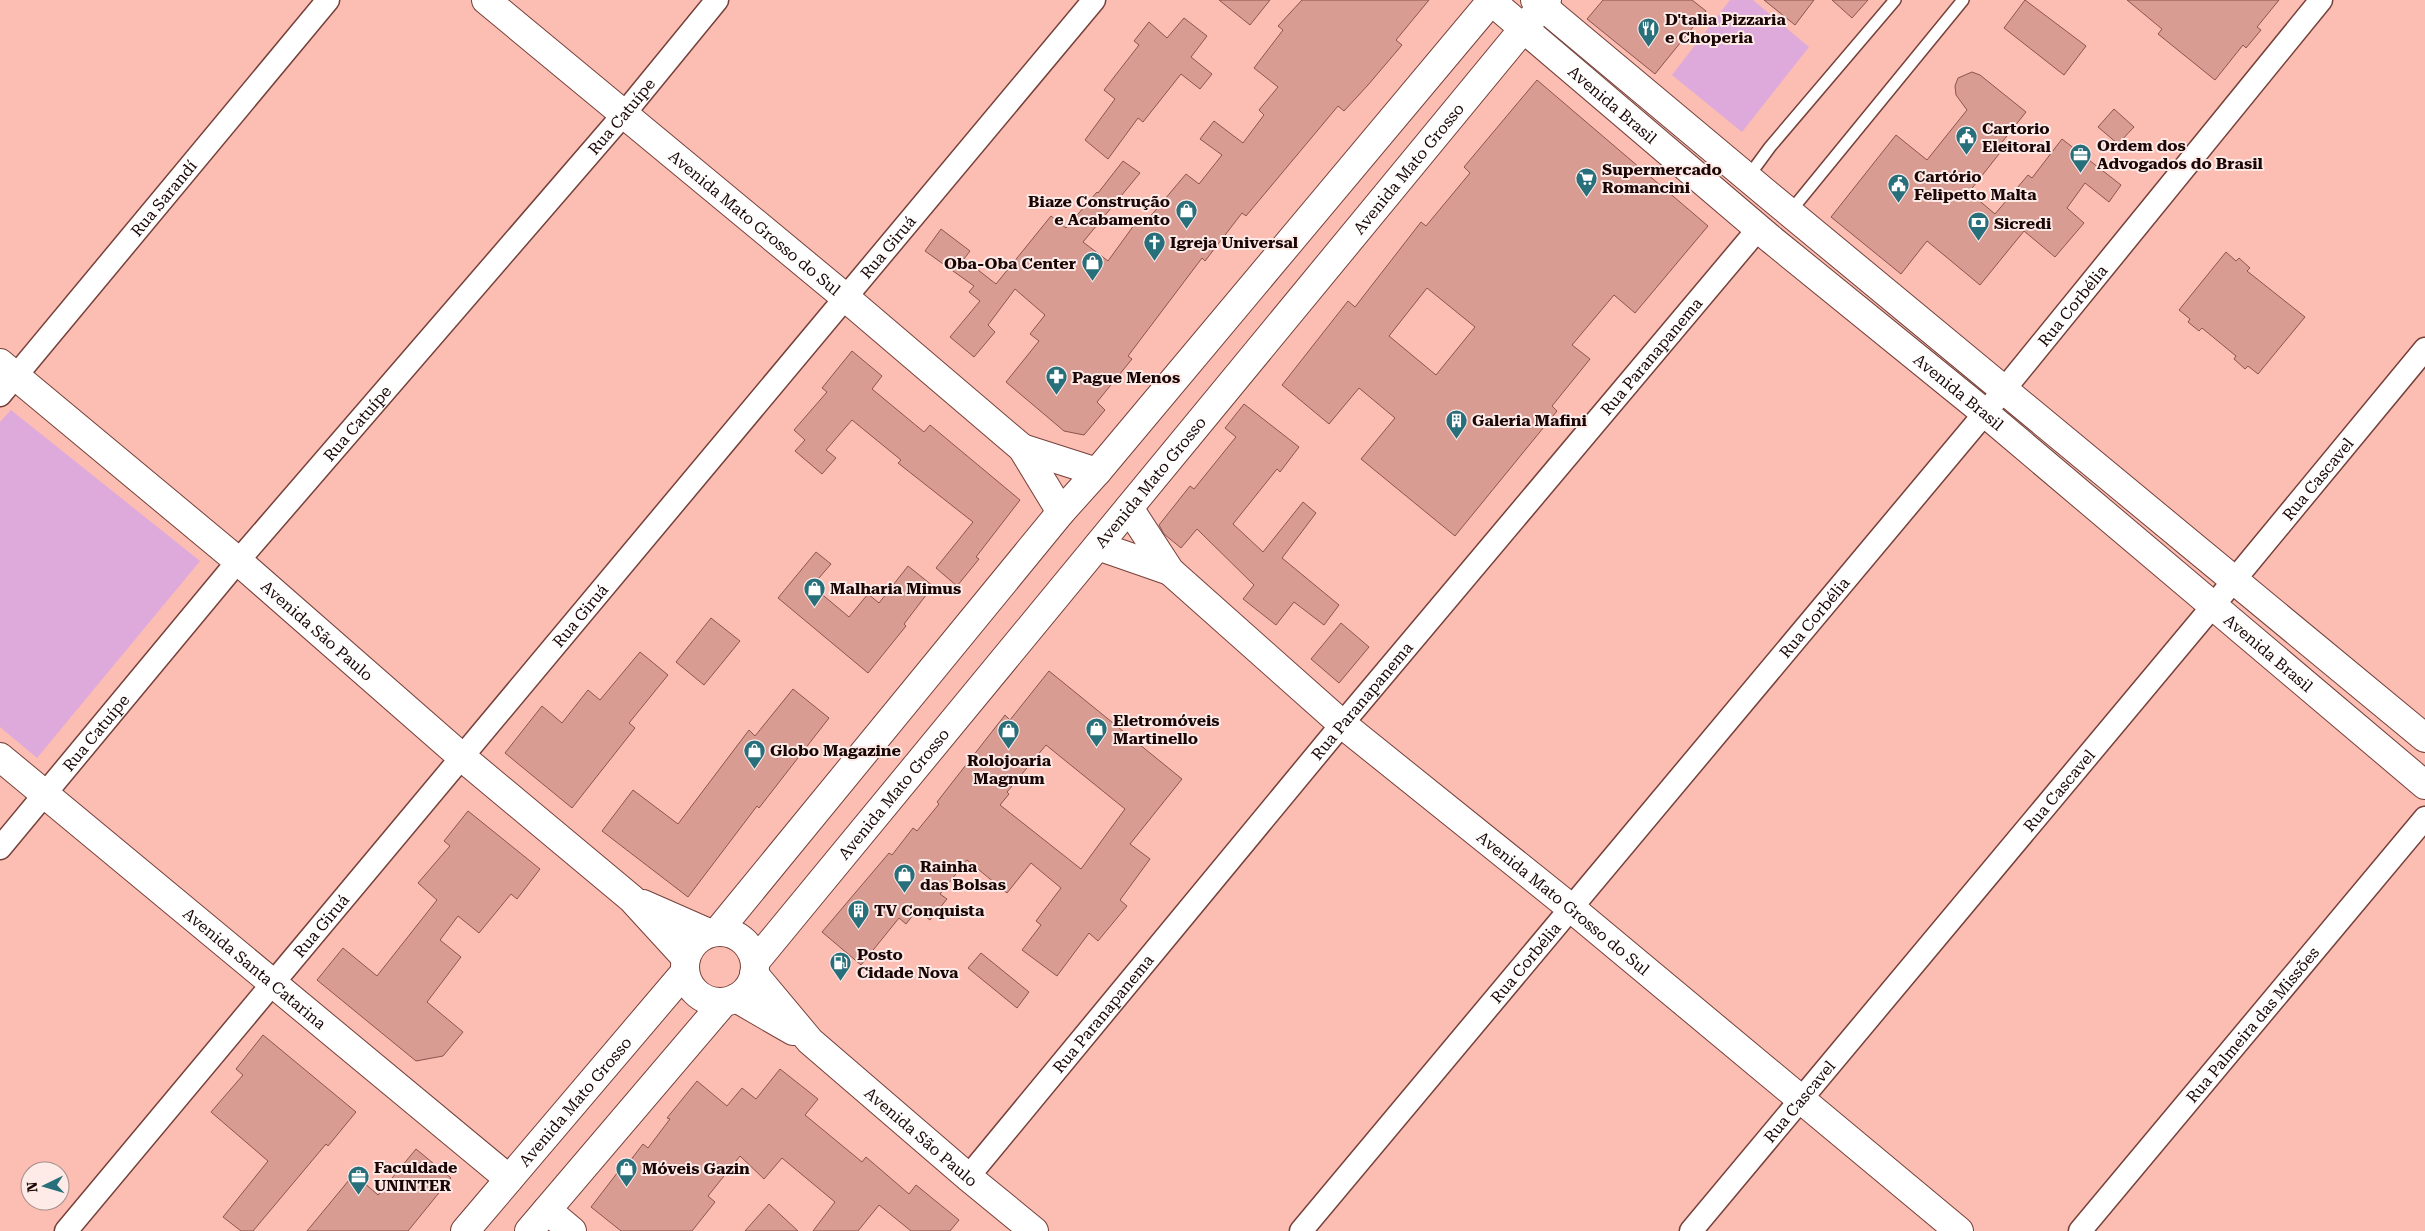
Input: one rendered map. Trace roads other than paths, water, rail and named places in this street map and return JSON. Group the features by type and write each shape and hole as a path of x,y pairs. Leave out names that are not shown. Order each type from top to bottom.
{"main road":[{"name":"Avenida Mato Grosso do Sul","path":"486,0 846,298 1022,448"},
{"name":"Avenida Brasil","path":"1491,0 1759,228 1985,413 2212,607 2425,785"},
{"path":"730,1000 715,1002 698,995 687,980 685,965 693,944 714,932 1061,512 1097,472 1491,0"},
{"name":"Avenida Brasil","path":"1542,2 1789,213 2425,738"},
{"name":"Avenida Mato Grosso","path":"754,968 1524,28 1542,2"},
{"name":"Avenida São Paulo","path":"5,378 238,561 463,758 632,899 685,965"},
{"path":"1022,448 1097,472"},
{"path":"1022,448 1061,512"},
{"path":"1130,508 1170,571"},
{"path":"1098,546 1170,571"},
{"name":"Avenida Mato Grosso do Sul","path":"1170,571 1342,724 1571,908 1959,1231"},
{"name":"Avenida Santa Catarina","path":"0,757 274,982 509,1179"},
{"name":"Avenida São Paulo","path":"632,899 714,932"},
{"path":"529,1231 730,1000 747,989 754,968 752,952 738,937 729,932 714,932"},
{"name":"Avenida Mato Grosso","path":"465,1231 685,965"},
{"name":"Avenida São Paulo","path":"754,968 810,1041 968,1177 1034,1231"},
{"name":"Avenida São Paulo","path":"730,1000 810,1041"},
{"path":"547,1210 572,1231"}],"street":[{"name":"Rua Sarandí","path":"5,378 328,0"},
{"name":"Rua Catuípe","path":"0,848 238,561 623,115 717,0"},
{"name":"Rua Giruá","path":"66,1231 463,758 1094,0"},
{"name":"Rua Corbélia","path":"1301,1231 1985,413 2321,0"},
{"name":"Rua Paranapanema","path":"968,1177 1342,724 1759,228"},
{"name":"Rua Cascavel","path":"1691,1231 1802,1100 2425,349"},
{"name":"Rua Palmeira das Missões","path":"2080,1231 2425,818"}],"lane":[{"path":"1748,177 1770,147 1895,0"},
{"path":"1789,213 1964,0"}],"place":[{"name":"D'talia Pizzaria e Choperia","path":"1649,47"},
{"name":"Cartorio Eleitoral","path":"1966,156"},
{"name":"Ordem dos Advogados do Brasil","path":"2081,173"},
{"name":"Supermercado Romancini","path":"1586,197"},
{"name":"Cartório Felipetto Malta","path":"1898,204"},
{"name":"Biaze Construção e Acabamento","path":"1186,229"},
{"name":"Sicredi","path":"1978,242"},
{"name":"Igreja Universal","path":"1154,261"},
{"name":"Oba-Oba Center","path":"1092,282"},
{"name":"Pague Menos","path":"1056,396"},
{"name":"Galeria Mafini","path":"1456,439"},
{"name":"Malharia Mimus","path":"814,607"},
{"name":"Eletromóveis Martinello","path":"1097,748"},
{"name":"Rolojoaria Magnum","path":"1009,750"},
{"name":"Globo Magazine","path":"754,769"},
{"name":"Rainha das Bolsas","path":"904,894"},
{"name":"TV Conquista","path":"858,929"},
{"name":"Posto Cidade Nova","path":"841,982"},
{"name":"Móveis Gazin","path":"626,1187"},
{"name":"Faculdade UNINTER","path":"358,1195"}]}
